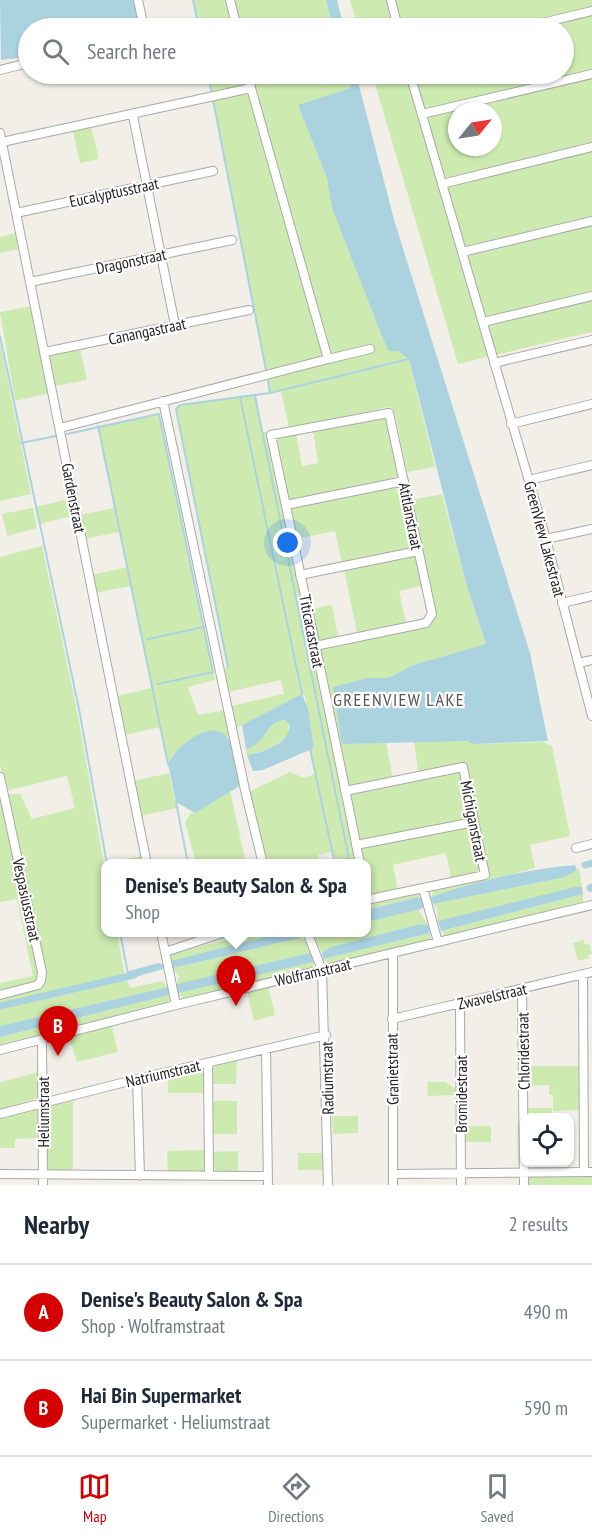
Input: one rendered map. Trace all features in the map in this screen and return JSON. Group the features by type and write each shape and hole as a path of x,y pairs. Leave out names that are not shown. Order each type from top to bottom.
{"street":[{"path":"138,0 142,18"},
{"path":"230,0 234,18"},
{"path":"390,0 395,18"},
{"path":"562,18 592,11"},
{"path":"0,70 18,66"},
{"path":"574,78 592,74"},
{"path":"250,84 328,359"},
{"name":"GreenView Lakestraat","path":"413,84 546,539 592,716"},
{"path":"422,114 550,84"},
{"path":"2,142 133,116 251,88"},
{"path":"133,116 175,325"},
{"name":"Gardenstraat","path":"0,133 146,859"},
{"path":"442,184 592,147"},
{"name":"Eucalyptusstraat","path":"16,213 213,171"},
{"path":"462,252 592,221"},
{"name":"Dragonstraat","path":"30,282 232,240"},
{"path":"483,322 592,296"},
{"name":"Canangastraat","path":"45,352 249,310"},
{"path":"494,363 592,340"},
{"path":"60,428 188,393 370,349"},
{"path":"163,401 245,790 262,859"},
{"path":"511,424 592,404"},
{"name":"Atitlanstraat","path":"271,435 389,413 432,614 426,623 315,646"},
{"name":"Titicacastraat","path":"271,435 359,859"},
{"path":"529,480 592,465"},
{"path":"286,505 404,481"},
{"path":"546,539 592,529"},
{"path":"300,575 418,551"},
{"path":"562,603 592,596"},
{"path":"578,663 592,660"},
{"name":"Michiganstraat","path":"345,791 463,767 484,875 424,891 371,899"},
{"name":"Vespasiusstraat","path":"0,777 42,972 42,981 38,985 0,994"},
{"path":"356,845 474,822"},
{"path":"576,848 592,844"},
{"path":"424,891 437,938"},
{"name":"Wolframstraat","path":"0,1050 42,1040 175,1000 321,966 393,953 437,938 592,905"},
{"path":"162,937 175,1000"},
{"path":"166,955 215,937"},
{"name":"Radiumstraat","path":"309,937 321,966 326,1035 328,1185"},
{"name":"Granietstraat","path":"393,953 393,1185"},
{"name":"Zwavelstraat","path":"392,1019 592,972"},
{"path":"393,1174 588,1172 583,974"},
{"name":"Chloridestraat","path":"522,989 524,1185"},
{"name":"Bromidestraat","path":"460,1004 461,1185"},
{"name":"Natriumstraat","path":"0,1114 326,1035"},
{"name":"Heliumstraat","path":"42,1040 43,1185"},
{"path":"266,1049 268,1185"},
{"path":"208,1063 209,1176"},
{"path":"137,1079 140,1176"},
{"path":"0,1174 268,1176"}],"green space":[{"path":"193,0 326,0 330,18 197,18"},
{"path":"350,0 592,0 592,332 458,364 375,84 574,84 574,18 355,18"},
{"path":"210,84 350,84 351,88 299,106 327,178 333,208 383,339 409,359 435,467 407,472 394,410 390,407 289,428 281,391 270,393"},
{"path":"91,127 99,159 80,163 73,131"},
{"path":"16,233 20,249 0,253 0,237"},
{"path":"32,306 50,393 15,401 0,312"},
{"path":"0,342 31,494 0,501"},
{"path":"80,348 87,380 55,386 49,357"},
{"path":"254,395 262,432 267,432 355,859 334,859 332,852 318,855 319,859 264,859 248,792 290,772 304,778 315,774 310,749 314,748 305,696 302,694 235,729 231,706 284,694 281,680 228,692 225,668 228,667 176,409 180,405"},
{"path":"159,414 215,680 188,687 198,715 225,710 231,744 229,737 173,754 168,764 160,727 125,735 117,696 152,688 131,586 95,593 91,575 127,567 119,532 84,539 80,515 114,508 98,426"},
{"path":"387,416 400,477 398,480 293,501 287,498 277,439 296,433 302,466 318,463 313,430"},
{"path":"402,485 413,548 342,564 335,531 296,539 290,511 295,506"},
{"path":"442,494 467,587 486,645 413,665 388,678 368,678 342,744 386,742 393,779 348,787 320,649 429,625 435,617 411,500"},
{"path":"69,499 73,516 39,524 35,507"},
{"path":"33,508 37,528 7,536 2,514"},
{"path":"42,546 78,715 103,859 101,859 101,937 118,937 125,977 131,988 162,981 168,987 0,1026 0,997 42,983 7,794 20,794 32,819 75,808 67,776 6,791 0,765 0,557"},
{"path":"415,556 423,586 399,591 406,623 357,633 344,569"},
{"path":"332,605 338,637 318,640 311,609"},
{"path":"282,719 288,722 289,734 273,748 247,755 246,749 258,743 271,726"},
{"path":"414,741 467,741 472,744 544,742 552,746 570,836 530,845 535,868 431,897 434,889 487,878 465,764 418,772"},
{"path":"455,771 461,775 468,819 364,841 357,838 349,794"},
{"path":"169,773 177,808 141,816 134,781"},
{"path":"0,786 40,974 38,981 0,992 0,983 33,976 17,899 0,902"},
{"path":"230,791 245,859 195,859 185,822 191,813 195,813"},
{"path":"470,826 480,869 477,873 451,878 446,853 393,865 398,890 373,895 371,894 371,859 362,859 361,848"},
{"path":"143,856 144,859 127,859"},
{"path":"579,868 582,887 438,921 437,908 433,904 565,877"},
{"path":"417,892 422,899 418,897 371,909 371,901"},
{"path":"583,894 583,903 445,936 441,931"},
{"path":"418,909 428,925 420,924 371,937 371,921"},
{"path":"430,933 431,940 329,964 323,959"},
{"path":"238,937 266,937 171,962 170,955"},
{"path":"313,937 370,937 331,947 322,953"},
{"path":"300,938 306,939 315,956 310,953 176,985 179,977 173,968"},
{"path":"584,940 585,945 589,944 592,954 588,955 589,958 578,961 573,943"},
{"path":"315,961 312,968 183,999 178,993"},
{"path":"268,986 275,1015 254,1021 247,991"},
{"path":"170,995 169,1003 0,1044 0,1037"},
{"path":"111,1023 118,1052 77,1062 68,1034"},
{"path":"237,1059 236,1084 211,1084 213,1065"},
{"path":"525,1066 581,1066 581,1110 553,1111 553,1095 549,1095 549,1085 526,1086"},
{"path":"204,1069 206,1093 168,1093 168,1075"},
{"path":"40,1072 38,1098 0,1109 0,1082"},
{"path":"427,1082 445,1082 458,1090 458,1095 428,1096"},
{"path":"73,1098 73,1172 51,1172 46,1166 46,1109 48,1105"},
{"path":"211,1101 237,1101 237,1134 211,1134"},
{"path":"37,1108 40,1110 40,1138 15,1139 15,1148 0,1148 0,1115"},
{"path":"526,1108 552,1108 552,1113 526,1113"},
{"path":"332,1116 358,1116 358,1133 333,1134"},
{"path":"464,1126 491,1126 491,1142 464,1142"},
{"path":"206,1150 206,1168 202,1173 168,1174 167,1151"},
{"path":"238,1151 238,1173 215,1172 211,1152"},
{"path":"298,1153 324,1153 324,1170 298,1170"},
{"path":"531,1175 592,1176 592,1185 527,1185 527,1178"}],"water":[{"path":"0,0 137,0 140,18 18,18 18,58 1,60"},
{"path":"326,0 337,0 342,18 330,18"},
{"path":"350,84 359,84 395,223 530,653 548,741 472,744 467,741 342,744 333,687 368,678 388,678 413,665 486,644 467,587 409,359 398,351 389,351 383,339 332,208 327,178 298,105 351,88"},
{"path":"302,694 308,709 314,748 263,770 253,771 247,755 280,743 288,733 290,726 285,720 278,722 269,728 259,742 246,749 242,725"},
{"path":"213,730 221,732 231,742 240,782 238,787 195,813 176,802 168,764 186,742 199,734"},
{"path":"575,865 577,870 565,877 433,904 431,897 503,876"},
{"path":"582,887 583,894 441,931 438,921"},
{"path":"418,897 422,899 424,906 421,909 371,921 371,909"},
{"path":"420,924 428,925 430,933 323,959 322,953 331,947"},
{"path":"265,937 301,937 173,968 171,962"},
{"path":"313,954 314,962 178,993 176,985 181,983"},
{"path":"159,963 163,965 163,969 128,979 126,976 129,971"},
{"path":"168,987 170,995 0,1037 0,1026"}],"waterway":[{"path":"193,0 197,18"},
{"path":"210,84 212,94"},
{"path":"213,100 266,370"},
{"path":"0,336 79,709 106,859"},
{"path":"228,667 176,409 180,405 270,393 409,359"},
{"path":"268,381 270,393"},
{"path":"255,396 349,859"},
{"path":"240,397 302,694"},
{"path":"67,434 159,414 213,672 158,684"},
{"path":"98,426 168,764"},
{"path":"21,443 56,436"},
{"path":"148,639 204,627"},
{"path":"310,749 334,859"},
{"path":"176,802 187,859"},
{"path":"585,865 592,863"},
{"path":"121,937 128,974"},
{"path":"0,1006 134,975"}],"place":[{"name":"Denise's Beauty Salon & Spa","path":"236,1006"},
{"name":"Hai Bin Supermarket","path":"58,1056"}],"district":[{"name":"GREENVIEW LAKE","path":"399,700"}]}
